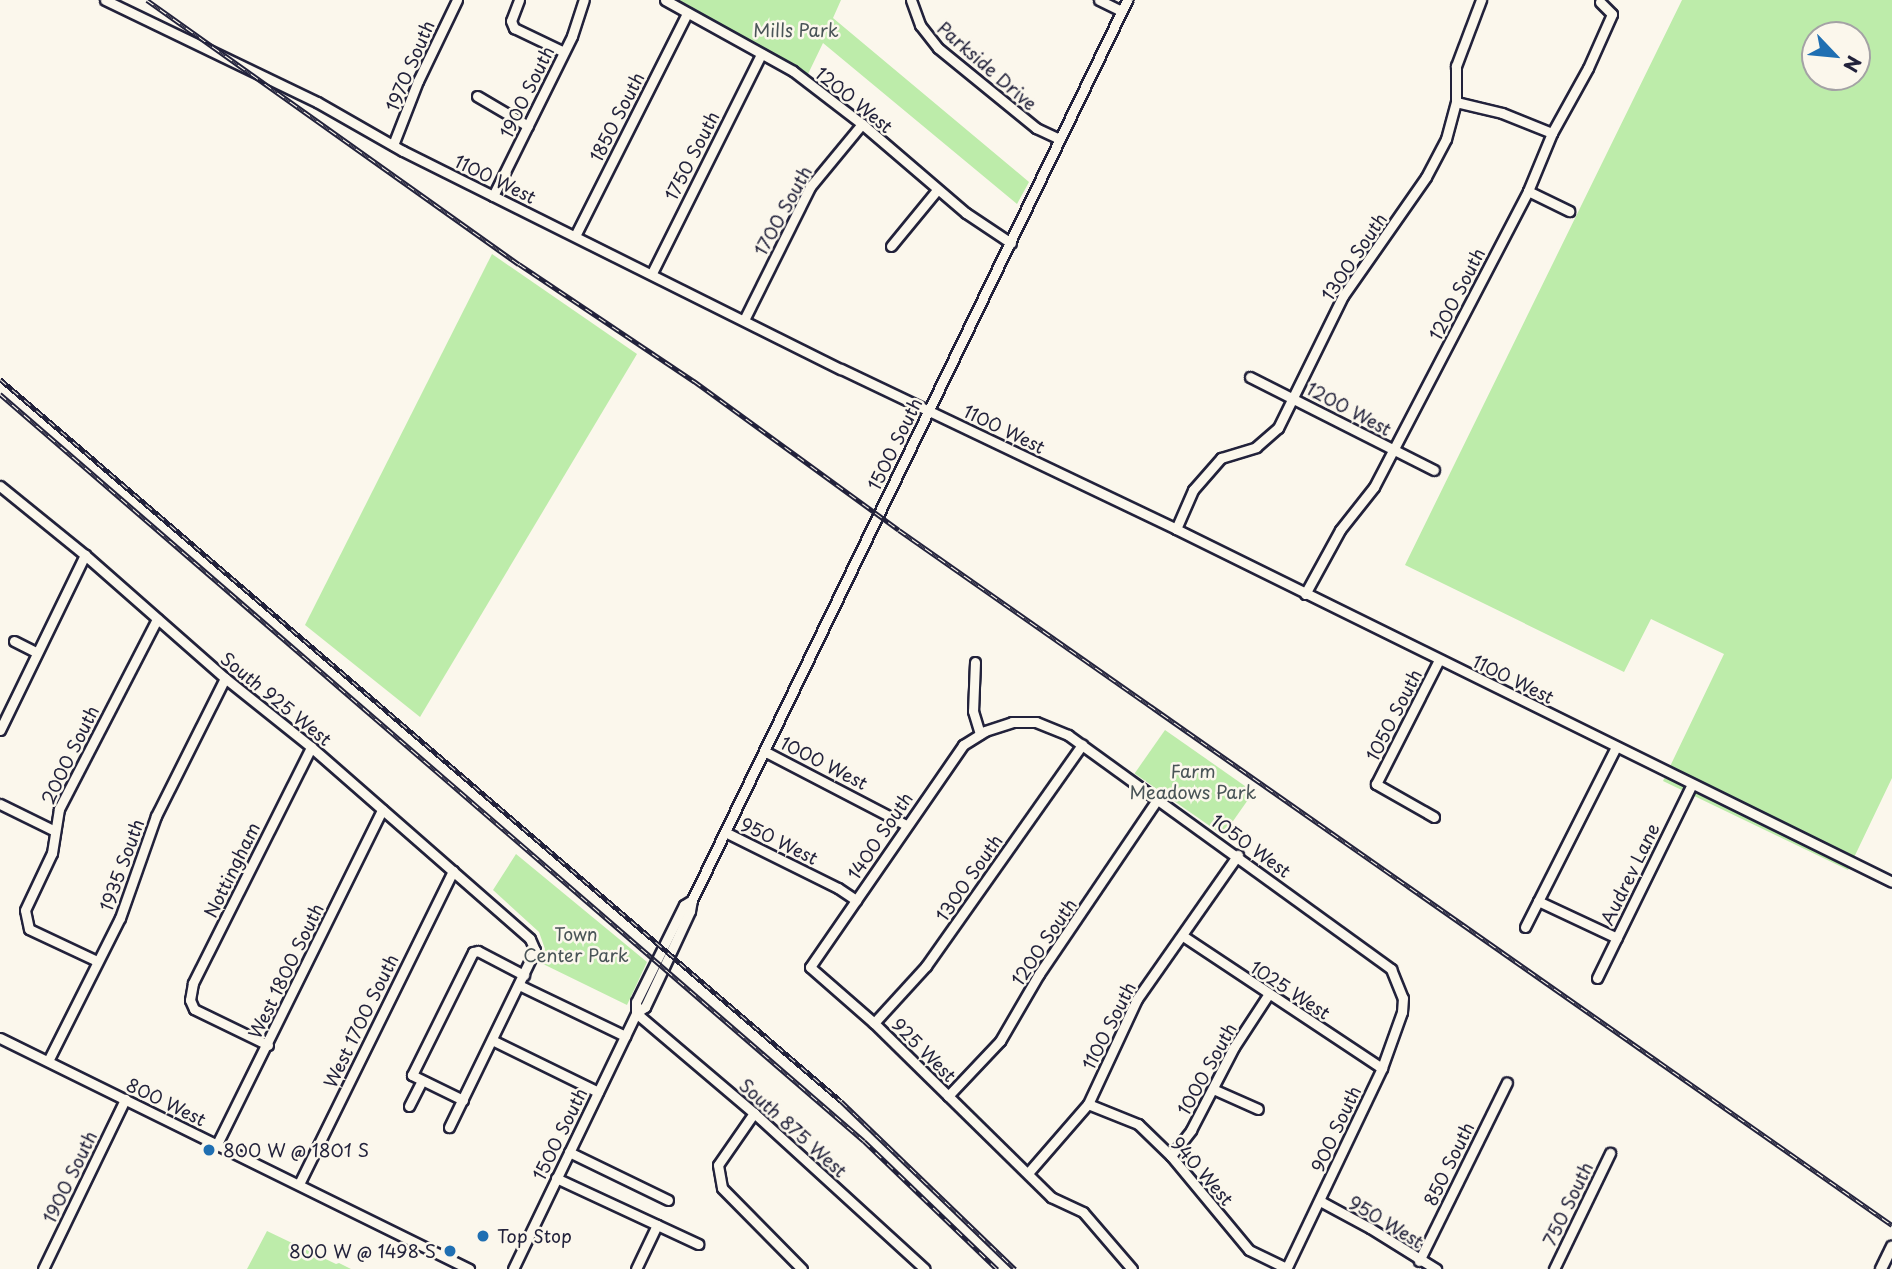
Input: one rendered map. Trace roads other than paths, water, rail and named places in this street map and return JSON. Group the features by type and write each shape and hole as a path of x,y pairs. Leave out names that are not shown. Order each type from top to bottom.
{"main road":[{"path":"1881,1269 1892,1245"}],"street":[{"name":"1100 West","path":"105,0 317,102 393,145 493,196 1176,529 1892,883"},
{"name":"1970 South","path":"393,145 418,81 457,0"},
{"path":"519,0 512,26 564,52"},
{"name":"1900 South","path":"493,196 564,52 584,0"},
{"name":"1200 West","path":"665,0 793,71 862,124 937,190 1010,243"},
{"name":"Parkside Drive","path":"911,0 920,25 938,48 1036,128 1060,139"},
{"path":"1099,0 1122,11"},
{"name":"1500 South","path":"513,1269 636,1013 645,1007 724,832 1127,0"},
{"name":"1300 South","path":"1176,529 1193,490 1221,458 1256,447 1278,428 1343,296 1426,177 1446,139 1456,102 1456,66 1481,0"},
{"name":"1200 South","path":"1305,594 1340,530 1374,487 1528,191 1552,133 1612,14 1600,2"},
{"name":"1850 South","path":"575,236 687,13"},
{"name":"1750 South","path":"652,273 761,54"},
{"path":"477,96 528,126"},
{"path":"1456,102 1502,113 1552,133"},
{"name":"1700 South","path":"744,320 810,187 862,124"},
{"path":"891,246 937,190"},
{"path":"1528,191 1569,211"},
{"name":"1200 West","path":"1250,377 1434,470"},
{"name":"South 925 West","path":"0,486 85,555 225,678 311,747 530,939 535,950 524,975"},
{"path":"0,730 85,555"},
{"name":"2000 South","path":"97,961 29,929 25,911 52,853 53,830 59,809 157,619"},
{"path":"14,641 36,652"},
{"name":"1050 South","path":"1434,817 1376,784 1439,660"},
{"path":"975,662 973,711 983,732"},
{"name":"1935 South","path":"48,1061 120,918 156,816 225,678"},
{"name":"1050 West","path":"983,732 1013,722 1036,722 1068,735 1238,855 1391,969 1403,998"},
{"name":"1400 South","path":"810,967 962,745 983,732"},
{"name":"1300 South","path":"874,1023 926,966 1082,745"},
{"name":"Nottingham","path":"268,1045 194,1009 190,1000 194,983 311,747"},
{"path":"1525,927 1616,747"},
{"name":"1000 West","path":"764,751 906,825"},
{"name":"Audrev Lane","path":"1597,978 1692,784"},
{"name":"1200 South","path":"948,1096 1000,1041 1039,974 1158,798"},
{"path":"0,804 53,830"},
{"name":"West 1800 South","path":"217,1144 382,810"},
{"name":"950 West","path":"724,832 838,888 856,900"},
{"name":"1100 South","path":"1025,1170 1088,1104 1137,999 1238,855"},
{"name":"West 1700 South","path":"299,1184 453,871"},
{"path":"1538,901 1617,938"},
{"name":"1025 West","path":"1183,936 1268,995 1382,1068"},
{"path":"449,1127 463,1100 524,975 478,951 473,952 412,1075 463,1100"},
{"name":"925 West","path":"810,967 874,1023 1025,1170"},
{"path":"519,985 625,1036"},
{"name":"1000 South","path":"1171,1156 1191,1130 1234,1047 1268,995"},
{"name":"900 South","path":"1286,1268 1382,1068 1402,1012 1403,998"},
{"name":"South 875 West","path":"636,1013 754,1113 925,1269"},
{"name":"800 West","path":"0,1038 469,1269"},
{"path":"492,1040 598,1092"},
{"path":"410,1106 422,1081"},
{"name":"850 South","path":"1419,1261 1507,1082"},
{"path":"1213,1089 1258,1109"},
{"name":"1900 South","path":"43,1269 125,1099"},
{"name":"940 West","path":"1088,1104 1138,1124 1171,1156 1249,1250 1286,1268"},
{"path":"754,1113 718,1165 722,1188 739,1209 802,1269"},
{"path":"569,1152 668,1200"},
{"name":"750 South","path":"1554,1269 1610,1153"},
{"path":"1025,1170 1051,1197 1083,1212 1132,1269"},
{"path":"556,1178 698,1244"},
{"name":"950 West","path":"1320,1201 1436,1269"},
{"path":"636,1269 657,1225"}],"railway":[{"path":"147,0 519,264 694,381 899,530 1892,1225"},
{"path":"0,379 841,1101 1015,1269"},
{"path":"0,394 864,1141 997,1269"}],"place":[{"name":"800 W @ 1801 S","path":"209,1150"},
{"name":"Top Stop","path":"483,1236"},
{"name":"800 W @ 1498 S","path":"450,1251"}],"park label":[{"name":"Mills Park","path":"796,30"},
{"name":"Farm Meadows Park","path":"1193,782"},
{"name":"Town Center Park","path":"576,946"}]}
